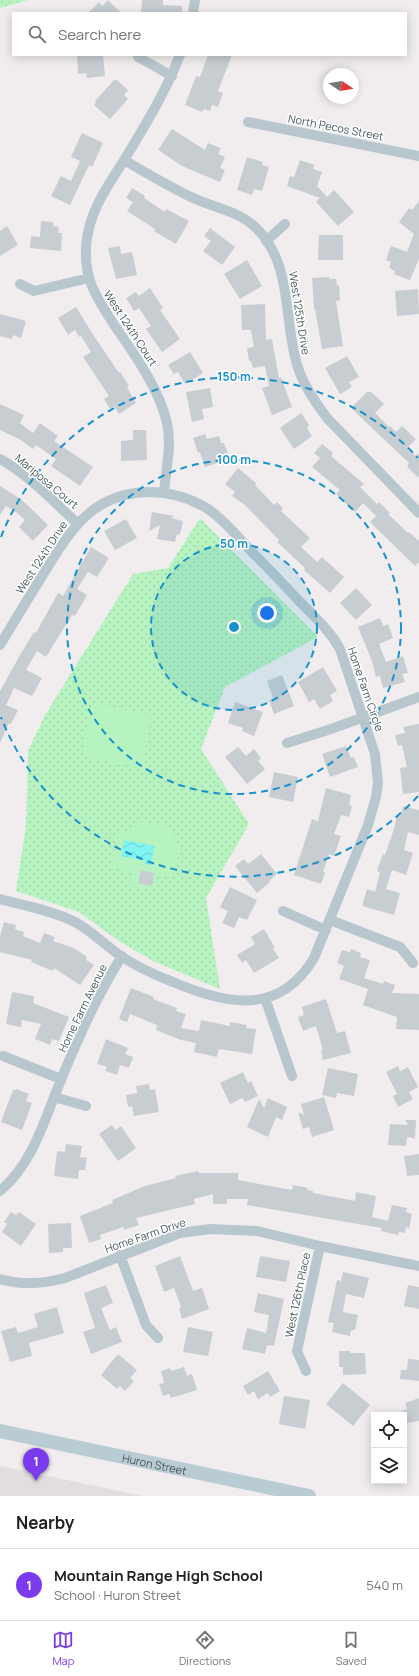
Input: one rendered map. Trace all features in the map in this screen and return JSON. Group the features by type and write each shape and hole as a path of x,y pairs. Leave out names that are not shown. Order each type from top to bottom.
{"main road":[{"name":"Huron Street","path":"0,1431 309,1496"}],"street":[{"path":"193,12 195,0"},
{"name":"West 124th Court","path":"164,492 169,447 168,429 164,412 154,387 96,297 89,278 86,249 89,226 102,195 153,113 172,76 180,56"},
{"path":"138,57 172,76"},
{"name":"North Pecos Street","path":"248,122 419,156"},
{"name":"West 125th Drive","path":"124,160 192,198 240,217 253,226 266,241 281,270 295,357 302,380 315,402 327,418 419,513"},
{"path":"266,241 285,224"},
{"path":"20,284 34,291 89,278"},
{"name":"Mariposa Court","path":"0,459 16,469 36,485 77,523"},
{"name":"West 124th Drive","path":"0,645 60,546 77,523 95,508 118,497 142,492 164,492"},
{"name":"Home Farm Circle","path":"164,492 187,498 213,513 327,630 340,649 376,762 378,783 376,797 368,825 328,925"},
{"path":"287,743 363,718 419,697"},
{"path":"0,898 73,921 122,956 156,975 212,997 237,1001 265,998 282,990 301,976 314,958 328,925"},
{"path":"283,911 400,947 413,963"},
{"name":"Home Farm Avenue","path":"0,1191 22,1168 39,1138 61,1080 102,990 122,956"},
{"path":"265,998 292,1076"},
{"path":"3,1056 61,1080"},
{"path":"54,1097 86,1106"},
{"name":"Home Farm Drive","path":"0,1279 27,1284 47,1283 65,1278 120,1255 180,1233 210,1229 257,1231 320,1246 419,1266"},
{"name":"West 126th Place","path":"306,1371 297,1351 320,1246"},
{"path":"120,1255 146,1325 158,1338"}],"shaded area":[{"path":"0,1466 143,1496 0,1496"}],"green space":[{"path":"0,0 29,0 0,8"},
{"path":"200,518 318,637 225,687 201,749 249,824 206,898 220,989 153,961 119,941 79,912 16,891 26,825 28,751 45,715 133,574 168,568"},
{"path":"96,704 147,714 151,719 143,763 136,767 88,758 82,751 90,709"},
{"path":"142,821 167,826 180,848 174,877 156,875 153,890 129,885 132,872 111,867 118,836"}],"water":[{"path":"124,840 155,846 151,865 145,864 146,861 121,856"}],"building":[{"path":"108,0 120,12 89,12 99,2 102,6"},
{"path":"142,0 163,0 163,5 182,6 182,12 141,12"},
{"path":"77,56 103,56 105,76 87,78 86,73 78,74"},
{"path":"208,56 232,56 218,91 223,93 218,107 212,105 210,111 204,109 202,112 185,105 196,76 200,77"},
{"path":"114,80 117,80 128,90 124,95 128,99 110,119 94,105 96,103 95,101"},
{"path":"172,129 205,150 208,143 221,148 218,154 225,157 220,168 225,170 220,182 182,166 158,150"},
{"path":"82,133 103,143 92,167 89,165 70,205 51,196 61,176 71,181 80,161 71,157"},
{"path":"247,157 263,162 262,165 269,167 262,191 254,189 252,195 237,190"},
{"path":"300,160 314,165 313,169 322,172 317,186 327,197 334,190 354,212 338,226 316,202 320,198 287,186 290,176 294,177"},
{"path":"132,188 165,212 166,209 189,221 176,244 154,231 155,229 127,211 133,202 126,198"},
{"path":"419,201 419,259 410,280 394,274 395,271 389,268 391,262 386,260 391,246 407,252 414,234 399,222 409,208 412,210"},
{"path":"41,221 53,222 53,226 59,227 58,233 62,233 61,251 30,248 31,236 40,237"},
{"path":"7,226 18,245 0,256 0,231"},
{"path":"210,228 235,247 222,265 203,251 211,241 204,236"},
{"path":"319,235 343,235 343,260 318,260"},
{"path":"120,246 121,254 132,252 137,275 116,279 108,248"},
{"path":"247,260 262,286 240,299 224,274"},
{"path":"329,277 329,279 336,279 337,285 339,285 340,300 336,301 343,346 322,349 314,309 312,278"},
{"path":"150,288 163,308 160,310 180,339 162,352 146,329 151,326 139,308 134,311 126,298 136,292 139,296"},
{"path":"418,289 419,314 397,316 395,291"},
{"path":"265,304 266,340 272,339 279,378 281,377 292,407 272,415 262,388 269,386 265,366 253,368 251,361 249,361 247,348 254,347 251,330 242,330 241,305"},
{"path":"76,307 94,336 129,386 127,387 136,403 119,414 114,406 110,409 104,399 109,396 83,357 91,352 81,336 79,337 75,330 68,335 58,318"},
{"path":"0,314 26,321 21,338 13,335 12,339 0,336"},
{"path":"190,352 203,373 185,384 178,372 174,374 168,365"},
{"path":"347,356 359,377 349,382 352,387 340,394 325,368"},
{"path":"210,388 213,407 202,409 204,419 192,422 186,392"},
{"path":"367,392 371,392 384,404 375,413 389,427 390,426 396,432 402,426 416,439 407,448 416,456 419,453 419,478 407,467 409,463 351,408"},
{"path":"0,404 24,415 20,423 33,433 40,423 58,436 54,441 93,467 80,486 51,466 56,459 36,445 33,449 21,440 0,430"},
{"path":"301,413 309,425 307,428 312,436 294,449 280,428"},
{"path":"133,430 146,430 147,460 121,461 121,441 133,440"},
{"path":"205,434 207,439 219,436 221,443 224,443 230,459 205,467 193,438"},
{"path":"322,444 333,453 331,456 364,484 360,487 377,504 379,502 390,513 388,514 419,541 419,562 415,566 370,522 376,516 363,503 355,512 336,494 340,490 312,467 320,458 314,453"},
{"path":"238,468 256,483 255,485 274,505 277,502 283,508 281,511 310,538 301,547 317,562 322,557 344,577 330,593 304,570 305,568 277,542 279,540 245,505 232,496 235,492 225,484"},
{"path":"0,486 21,499 48,525 33,541 19,527 25,520 16,512 6,506 0,515"},
{"path":"152,512 174,516 171,518 183,521 180,535 177,534 175,542 157,539 160,525 149,531"},
{"path":"126,519 137,538 115,550 104,531"},
{"path":"91,547 109,558 97,577 88,572 77,589 87,595 75,616 72,615 46,657 37,651 26,670 42,678 32,696 14,688 6,705 18,710 11,724 9,723 0,743 0,691 34,632 36,633 58,593 63,596"},
{"path":"356,588 372,605 356,620 340,603"},
{"path":"380,618 383,626 388,624 393,638 379,644 386,662 403,656 408,673 402,674 405,682 383,688 380,676 376,677 372,661 358,627"},
{"path":"323,667 337,691 330,695 333,701 320,709 314,699 309,702 298,682"},
{"path":"282,675 294,706 274,714 269,700 273,698 267,681"},
{"path":"235,702 263,712 254,736 242,731 243,728 228,723"},
{"path":"419,724 419,792 403,794 400,768 407,767 402,745 398,746 395,735 405,733 403,727"},
{"path":"346,746 351,758 354,757 358,767 330,777 322,754"},
{"path":"238,747 246,756 254,749 261,758 258,761 265,769 247,784 225,757"},
{"path":"274,772 298,777 293,802 269,797"},
{"path":"326,788 351,795 349,805 352,806 349,817 341,815 334,834 341,836 334,856 329,854 321,884 294,875 312,819 318,821"},
{"path":"403,806 419,810 419,835 408,832 404,850 413,853 406,875 392,870 386,889 400,893 394,915 362,906 367,889 375,892 380,872 377,871 383,854 385,855 397,816 400,816"},
{"path":"261,854 277,874 257,893 235,866 244,859 248,864"},
{"path":"141,870 154,873 152,886 138,883"},
{"path":"230,887 257,900 247,920 239,917 234,928 222,923 228,911 220,907"},
{"path":"4,922 16,925 15,929 24,932 23,936 40,943 44,933 55,937 53,941 74,948 87,957 86,960 94,965 80,985 54,968 53,971 31,962 32,960 0,952 0,936"},
{"path":"264,929 279,958 254,973 246,960 242,963 237,955 255,944 251,937"},
{"path":"351,949 361,953 360,957 370,960 364,978 383,984 384,981 395,985 392,993 419,994 419,1030 396,1029 397,1017 363,1005 368,989 339,979 344,966 337,963 342,950 350,952"},
{"path":"131,988 154,997 153,999 177,1008 176,1011 186,1014 181,1028 199,1031 201,1020 230,1026 230,1022 247,1025 246,1028 256,1029 252,1054 219,1049 217,1057 194,1052 196,1043 181,1040 156,1030 157,1025 130,1014 127,1022 119,1019"},
{"path":"12,992 34,996 33,1003 69,1017 59,1041 52,1039 50,1045 35,1039 41,1024 22,1020 21,1027 6,1024"},
{"path":"326,999 337,1033 345,1031 351,1053 323,1060 321,1050 323,1050 316,1026 303,1031 298,1017 304,1015 302,1007"},
{"path":"106,1039 128,1048 125,1054 133,1057 129,1068 120,1065 117,1075 105,1071 107,1067 97,1064"},
{"path":"398,1066 400,1071 408,1067 418,1087 409,1092 413,1099 398,1107 393,1096 397,1094 386,1072"},
{"path":"328,1068 358,1074 354,1096 337,1093 336,1098 322,1095"},
{"path":"243,1072 248,1083 251,1081 258,1096 245,1102 242,1098 230,1104 220,1083"},
{"path":"149,1084 150,1090 155,1089 159,1112 134,1116 132,1106 128,1107 126,1095 137,1093 136,1086"},
{"path":"16,1089 29,1094 26,1101 32,1103 22,1130 1,1122 13,1090"},
{"path":"324,1097 334,1130 312,1137 309,1127 303,1129 298,1112 304,1115 301,1104"},
{"path":"268,1098 287,1107 282,1120 276,1117 268,1137 247,1127 259,1099 264,1108"},
{"path":"405,1120 416,1120 415,1140 414,1138 407,1137 406,1146 388,1145 390,1124 408,1125"},
{"path":"112,1125 116,1130 121,1126 136,1148 118,1161 99,1134"},
{"path":"66,1144 82,1146 80,1157 87,1158 85,1170 79,1170 78,1179 54,1176 57,1151 65,1152"},
{"path":"419,1154 419,1175 407,1176 404,1156"},
{"path":"198,1171 199,1173 238,1173 238,1180 292,1190 293,1185 308,1188 307,1190 313,1191 313,1193 355,1201 356,1192 376,1196 372,1217 388,1221 392,1205 407,1208 406,1212 412,1214 409,1228 406,1227 405,1233 399,1232 398,1235 381,1231 382,1228 247,1205 248,1199 227,1199 227,1204 213,1204 213,1194 194,1199 195,1204 136,1218 139,1225 124,1230 123,1227 100,1235 101,1239 89,1243 80,1216 113,1203 112,1200 145,1186 176,1178 175,1176"},
{"path":"11,1212 16,1215 19,1212 36,1224 21,1246 2,1232 7,1224 4,1222"},
{"path":"71,1223 72,1248 63,1248 63,1252 49,1253 48,1224"},
{"path":"180,1256 193,1291 202,1288 209,1309 182,1319 179,1308 181,1307 174,1288 164,1292 155,1266"},
{"path":"260,1256 290,1261 286,1282 256,1277"},
{"path":"343,1272 369,1278 364,1298 346,1294 343,1312 358,1315 355,1330 351,1330 350,1336 332,1332 334,1323 328,1322 337,1280 341,1281"},
{"path":"106,1285 113,1303 101,1308 110,1330 116,1327 122,1342 91,1354 83,1332 95,1328 84,1293"},
{"path":"408,1285 419,1287 419,1309 404,1306"},
{"path":"258,1293 284,1299 274,1346 267,1345 265,1354 242,1349 247,1328 266,1333 269,1315 254,1312"},
{"path":"57,1307 64,1333 29,1343 32,1356 10,1362 1,1331 16,1327 18,1333 38,1327 34,1314"},
{"path":"188,1327 213,1332 208,1356 183,1352"},
{"path":"339,1351 365,1353 366,1374 343,1375 343,1367 339,1367"},
{"path":"118,1354 137,1370 130,1378 134,1381 125,1391 120,1386 117,1389 101,1375"},
{"path":"408,1359 419,1360 419,1381 400,1379 401,1370 407,1370"},
{"path":"184,1367 187,1376 192,1374 197,1390 171,1398 169,1394 163,1396 159,1384 164,1383 161,1371 170,1368 171,1371"},
{"path":"268,1371 280,1391 270,1397 268,1393 258,1399 254,1391 248,1395 243,1386"},
{"path":"343,1383 370,1405 353,1426 326,1404"},
{"path":"284,1396 310,1400 305,1429 279,1424"},
{"path":"419,1398 419,1421 407,1423 407,1412 402,1411 407,1409 405,1403"}],"place":[{"name":"Mountain Range High School","path":"36,1481"}]}
